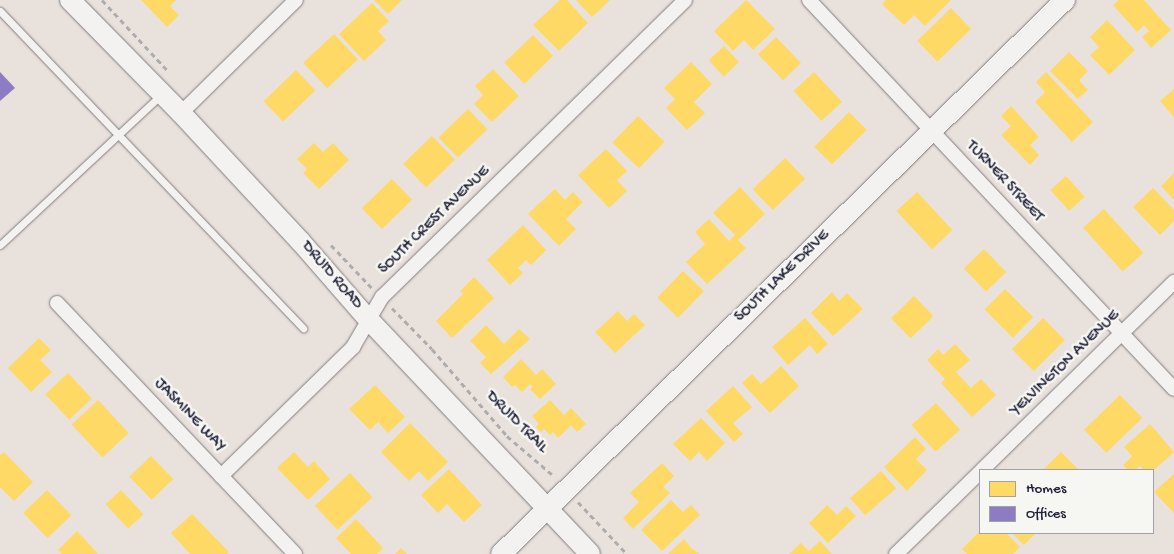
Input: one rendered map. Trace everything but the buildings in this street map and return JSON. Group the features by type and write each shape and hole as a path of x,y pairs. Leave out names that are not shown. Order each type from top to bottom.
{"street":[{"name":"DRUID ROAD","path":"70,0 181,113 301,242 368,319 590,554"},
{"path":"181,113 296,0"},
{"name":"SOUTH CREST AVENUE","path":"221,476 353,347 382,298 685,0"},
{"name":"TURNER STREET","path":"809,0 1174,389"},
{"name":"SOUTH LAKE DRIVE","path":"501,554 1065,0"},
{"name":"YELVINGTON AVENUE","path":"983,469 1174,282"},
{"name":"JASMINE WAY","path":"57,303 295,554"},
{"name":"YELVINGTON AVENUE","path":"896,554 979,473"}],"lane":[{"path":"0,10 303,328"},
{"path":"0,245 162,94"}],"path":[{"path":"102,0 175,78"},
{"name":"DRUID TRAIL","path":"390,306 438,355 506,436 551,472 627,554"}]}
